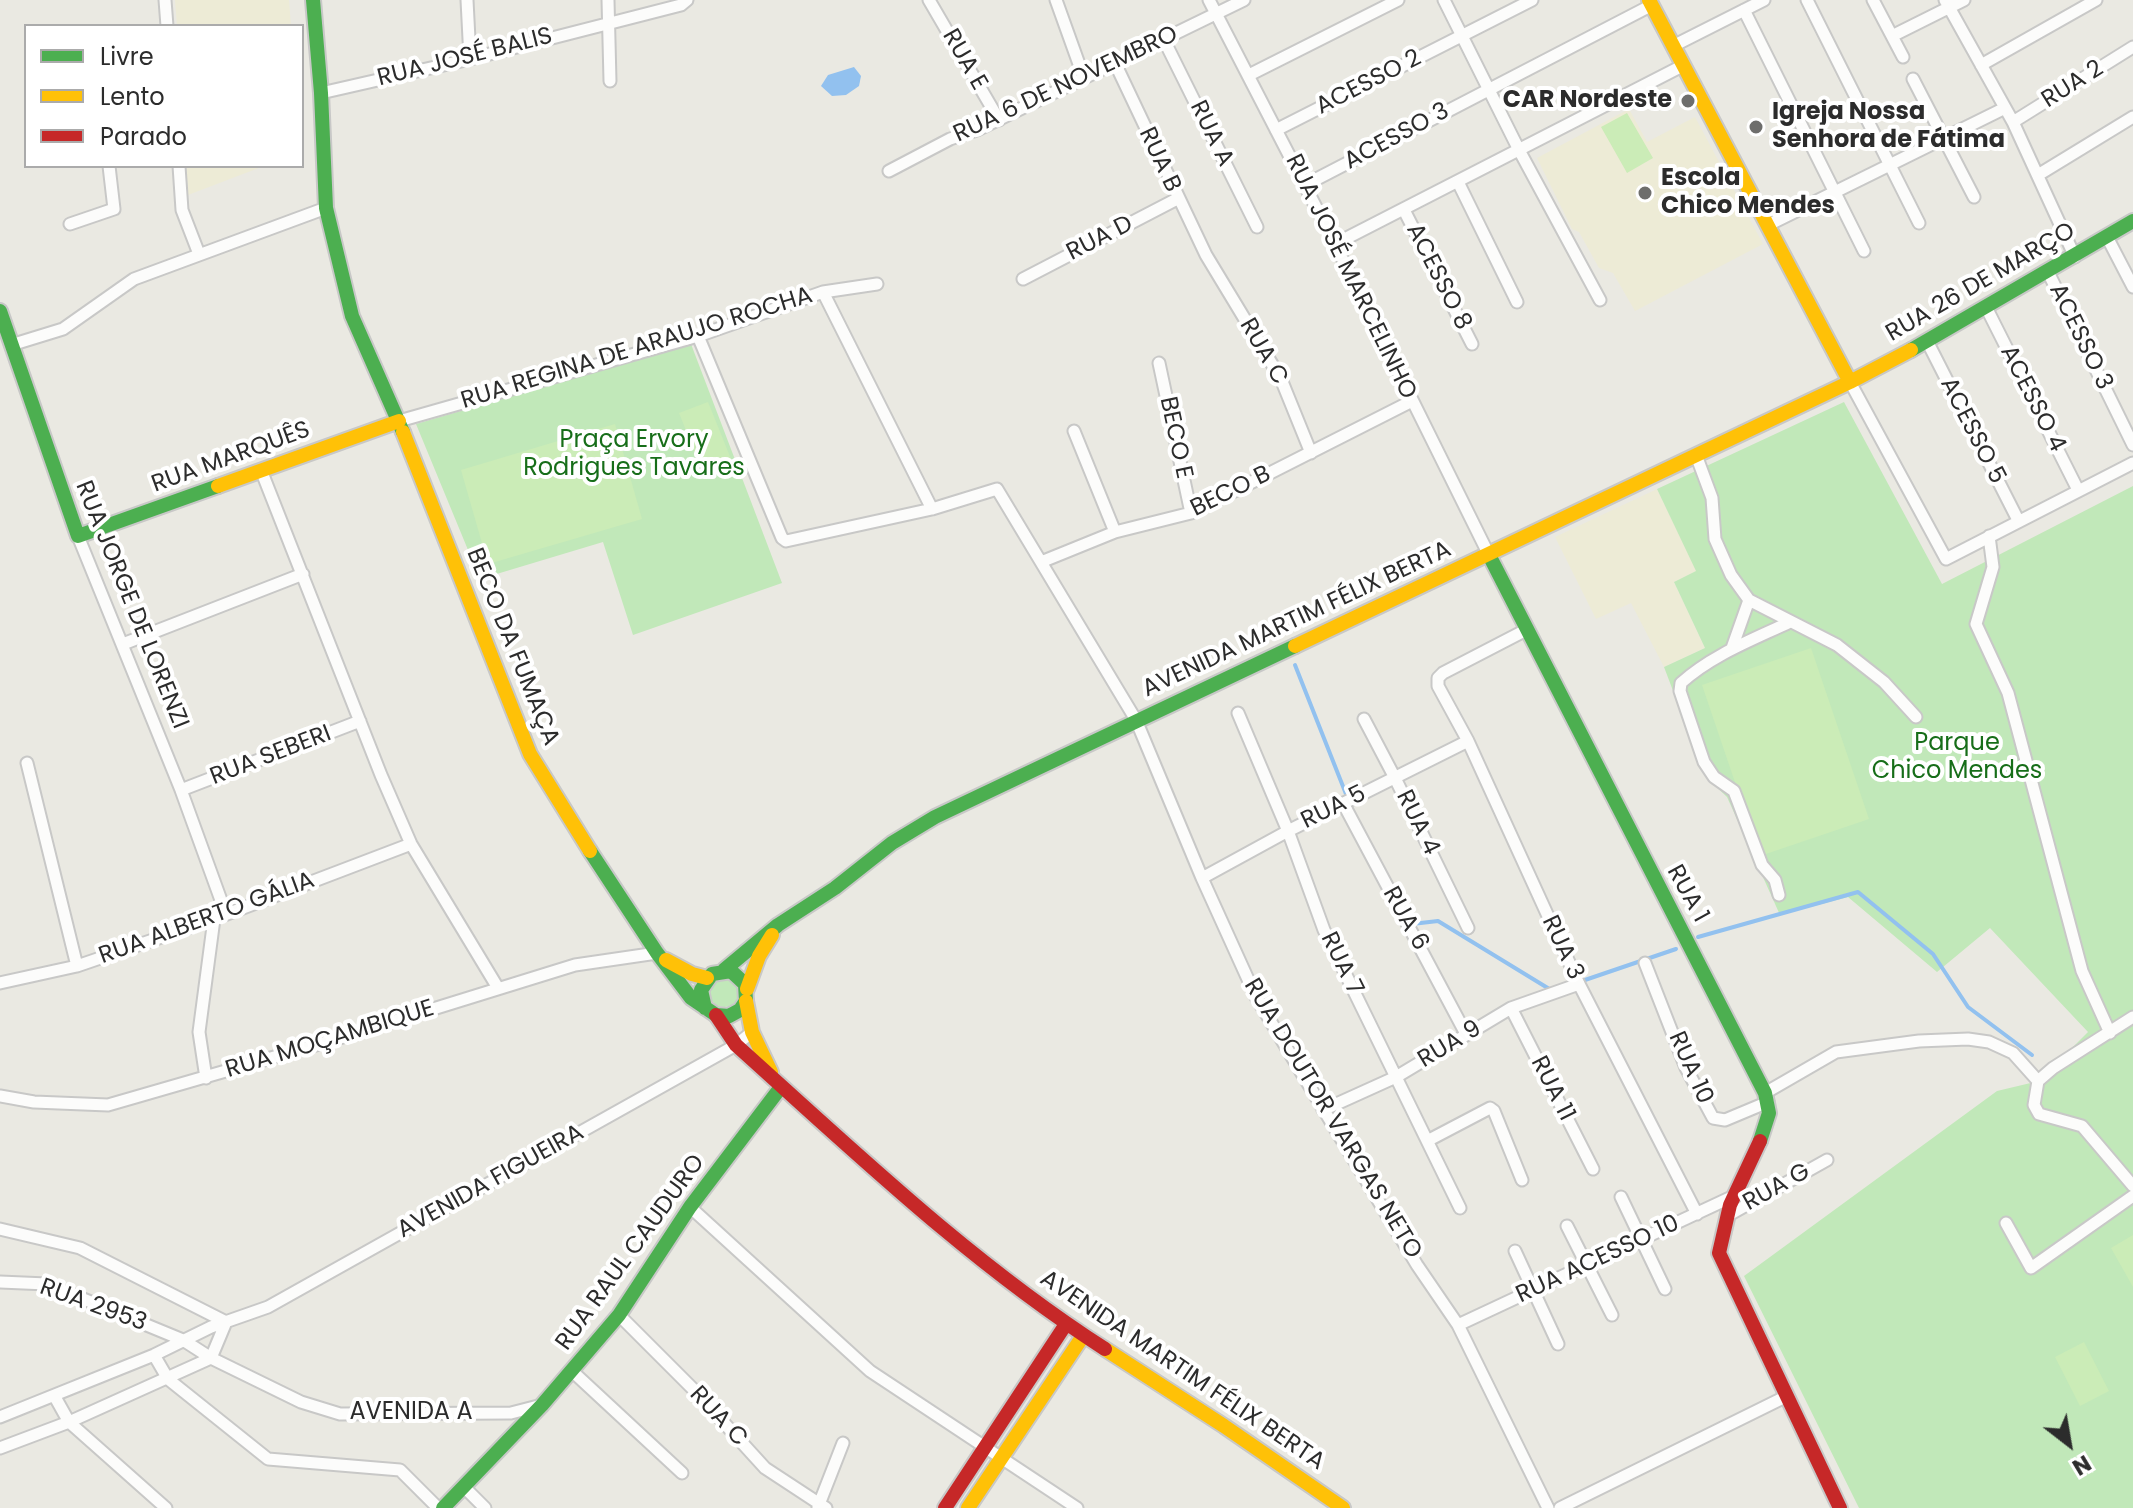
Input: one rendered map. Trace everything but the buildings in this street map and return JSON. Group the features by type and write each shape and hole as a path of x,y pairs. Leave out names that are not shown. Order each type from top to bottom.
{"street":[{"path":"165,0 167,24"},
{"name":"BECO DA FUMAÇA","path":"313,0 326,208 352,316 399,421 530,754 597,863 660,956 691,998 710,1012"},
{"path":"467,0 470,59"},
{"path":"608,0 610,81"},
{"name":"RUA JOSÉ BALIS","path":"321,93 470,59 681,5 687,0"},
{"name":"RUA E","path":"929,0 999,120"},
{"path":"1056,0 1084,78"},
{"name":"RUA JOSÉ MARCELINHO","path":"1209,0 1335,244 1489,555"},
{"name":"RUA 6 DE NOVEMBRO","path":"889,171 1244,0"},
{"path":"1249,75 1398,0"},
{"path":"1444,0 1519,150 1600,300"},
{"path":"1462,36 1532,0"},
{"path":"1673,46 1764,0"},
{"path":"1807,0 1919,223"},
{"path":"1873,0 1903,57"},
{"path":"1892,36 1947,4 1964,0"},
{"path":"1981,65 2096,0"},
{"path":"1650,3 1946,559 2133,463"},
{"name":"ACESSO 3","path":"1305,185 1650,3"},
{"path":"1947,4 2013,122 2075,257"},
{"path":"1744,10 1864,251"},
{"name":"ACESSO 2","path":"1276,130 1462,36"},
{"name":"RUA A","path":"1164,40 1257,227"},
{"name":"RUA 2","path":"2013,122 2133,47"},
{"name":"RUA B","path":"1115,63 1206,255"},
{"path":"1335,244 1684,65"},
{"path":"1913,79 1974,197"},
{"path":"1768,225 2005,108"},
{"path":"2038,175 2133,117"},
{"path":"70,224 114,209 109,168"},
{"path":"179,168 182,210 199,254"},
{"path":"1458,182 1517,302"},
{"name":"RUA D","path":"1023,279 1177,199"},
{"path":"11,345 63,329 134,279 326,208"},
{"name":"ACESSO 8","path":"1404,210 1472,344"},
{"name":"RUA 26 DE MARÇO","path":"1850,382 2075,257 2133,221"},
{"path":"2107,237 2133,287"},
{"name":"RUA C","path":"1206,255 1281,379 1311,453"},
{"name":"ACESSO 3","path":"2048,272 2133,445"},
{"name":"RUA REGINA DE ARAUJO ROCHA","path":"399,421 698,336 823,292 877,284"},
{"path":"698,336 782,538 786,541 932,509 823,292"},
{"name":"ACESSO 4","path":"1986,307 2078,490"},
{"name":"RUA JORGE DE LORENZI","path":"0,311 78,536 181,790 226,914"},
{"name":"ACESSO 5","path":"1927,341 2018,520"},
{"name":"BECO E","path":"1159,363 1191,513"},
{"name":"AVENIDA MARTIM FÉLIX BERTA","path":"724,970 778,925 835,888 892,843 935,817 1850,382"},
{"name":"BECO B","path":"1041,562 1115,532 1191,513 1412,401"},
{"name":"RUA MARQUÊS","path":"78,536 399,421"},
{"path":"1074,431 1115,532"},
{"path":"1696,455 1712,498 1715,539 1731,575 1749,600 1837,645 1884,682 1916,717"},
{"path":"261,470 411,844 498,988"},
{"name":"RUA DOUTOR VARGAS NETO","path":"932,509 997,489 1136,720 1256,997 1417,1265 1458,1325 1548,1508"},
{"path":"1989,536 1993,567 1976,624 2008,693 2082,971 2110,1033"},
{"name":"RUA 1","path":"1489,555 1766,1098"},
{"path":"123,644 303,574"},
{"path":"1732,648 1749,600"},
{"path":"1779,895 1775,880 1762,865 1740,801 1734,791 1714,777 1704,762 1680,691 1681,683 1688,677 1732,648 1790,622"},
{"name":"RUA 3","path":"1526,630 1443,673 1438,678 1438,686 1468,741 1579,984 1697,1214"},
{"name":"RUA 7","path":"1238,713 1288,831 1324,930 1460,1208"},
{"name":"RUA 4","path":"1364,719 1468,928"},
{"name":"RUA SEBERI","path":"181,790 360,721"},
{"name":"RUA 5","path":"1202,878 1288,831 1468,741"},
{"path":"27,763 77,966"},
{"name":"RUA 6","path":"1343,803 1466,1034"},
{"name":"RUA ALBERTO GÁLIA","path":"0,983 77,966 214,919 411,844"},
{"path":"206,1078 199,1032 214,919"},
{"name":"AVENIDA MARTIM FÉLIX BERTA","path":"778,925 759,956 746,995 752,1032 779,1085"},
{"path":"660,956 692,974 707,978 724,970 738,975 746,995 735,1014 729,1016 710,1012 701,996 707,978"},
{"name":"RUA MOÇAMBIQUE","path":"0,1096 34,1102 108,1105 575,965 660,956"},
{"name":"RUA 10","path":"1645,963 1686,1068 1713,1118 1725,1120 1766,1098"},
{"name":"RUA 9","path":"1323,1110 1396,1077 1511,1008 1579,984"},
{"name":"RUA 11","path":"1511,1008 1593,1169"},
{"name":"AVENIDA MARTIM FÉLIX BERTA","path":"710,1012 736,1045 918,1208 1066,1324 1224,1426 1343,1508"},
{"path":"2133,1017 2053,1068 2038,1081 2034,1105 2039,1114 2082,1126 2133,1186"},
{"name":"AVENIDA FIGUEIRA","path":"0,1417 268,1307 736,1045 752,1032"},
{"path":"1840,1508 1719,1253 1727,1216 1767,1125 1766,1098 1836,1052 1919,1041 1968,1039 1989,1042 2013,1053 2038,1081"},
{"name":"RUA RAUL CAUDURO","path":"441,1508 542,1405 619,1315 690,1207 779,1085"},
{"path":"1429,1140 1490,1108 1494,1111 1522,1180"},
{"name":"RUA G","path":"1727,1216 1827,1160"},
{"name":"RUA ACESSO 10","path":"1458,1325 1736,1194"},
{"path":"2006,1223 2031,1268 2133,1196"},
{"path":"1621,1197 1665,1289"},
{"path":"690,1207 870,1371 1077,1508"},
{"path":"1567,1226 1612,1315"},
{"path":"0,1229 80,1248 226,1322 211,1358 69,1422 0,1448"},
{"path":"1515,1251 1558,1344"},
{"name":"RUA 2953","path":"0,1282 47,1284 183,1340"},
{"name":"RUA C","path":"619,1315 694,1390 765,1468 821,1507"},
{"path":"945,1508 1066,1324"},
{"path":"968,1508 1083,1336"},
{"name":"AVENIDA A","path":"183,1340 211,1358 301,1402 340,1414 511,1413 542,1405"},
{"path":"154,1355 168,1379 268,1459 400,1470 441,1508"},
{"path":"572,1371 682,1473"},
{"path":"55,1397 69,1422 166,1508"},
{"path":"1560,1508 1785,1397"},
{"path":"511,1413 525,1423"},
{"path":"821,1507 843,1443"},
{"path":"464,1487 485,1508"}],"shaded area":[{"path":"175,0 289,0 291,24 177,24"},
{"name":"Escola Chico Mendes","path":"1629,109 1647,142 1695,117 1763,244 1635,311 1613,273 1599,268 1579,232 1572,229 1537,158"},
{"path":"186,168 259,168 188,195"},
{"path":"1657,489 1697,571 1674,582 1705,648 1664,667 1631,603 1596,619 1555,537"}],"green space":[{"path":"1627,113 1653,158 1627,173 1601,127"},
{"name":"Praça Ervory Rodrigues Tavares","path":"691,344 782,583 633,635 603,542 480,579 416,424"},
{"path":"708,402 731,459 702,470 679,413"},
{"name":"Parque Chico Mendes","path":"1844,402 1942,584 2133,486 2133,1508 1859,1508 1744,1276 1997,1091 2039,1081 2088,1032 1990,928 1937,972 1848,897 1780,915 1727,797 1708,779 1702,767 1664,667 1705,648 1674,582 1696,571 1657,489"},
{"path":"615,424 642,519 488,564 461,470"},
{"path":"1811,648 1869,819 1760,856 1702,685"},
{"path":"724,977 735,981 739,992 735,1003 724,1007 713,1003 709,992 713,981"},
{"path":"2133,1235 2133,1287 2111,1248"},
{"path":"2084,1342 2109,1391 2080,1406 2055,1357"}],"water":[{"path":"854,67 861,76 859,86 846,95 832,96 821,86 828,75"}],"waterway":[{"path":"1295,665 1346,794"},
{"path":"1698,937 1858,892 1933,954 1968,1007 2032,1055"},
{"path":"1412,924 1438,921 1551,990"},
{"path":"1582,981 1676,949"}],"traffic: fast":[{"path":"313,0 326,208 352,316 403,432"},
{"path":"1911,350 2133,221"},
{"path":"0,311 78,536 218,486"},
{"path":"1489,555 1765,1093 1769,1113 1760,1141"},
{"path":"724,970 778,925 835,888 892,843 935,817 1295,646"},
{"path":"590,851 657,953 691,998 716,1015 729,1016 740,1010 746,1001 745,984 731,971 712,974 701,990 705,1008"},
{"path":"443,1508 542,1405 619,1315 690,1207 781,1087"}],"traffic: slow":[{"path":"1649,0 1850,382"},
{"path":"1295,646 1850,382 1911,350"},
{"path":"218,486 399,421"},
{"path":"403,432 530,754 590,851"},
{"path":"747,989 759,956 772,935"},
{"path":"666,960 707,978"},
{"path":"746,1001 752,1032 771,1072"},
{"path":"968,1508 1083,1336"},
{"path":"1105,1349 1343,1508"}],"traffic: jam":[{"path":"716,1015 736,1045 914,1204 1007,1280 1105,1349"},
{"path":"1760,1141 1730,1205 1719,1253 1840,1508"},
{"path":"945,1508 1066,1324"}],"place":[{"name":"CAR Nordeste","path":"1688,101"},
{"name":"Igreja Nossa Senhora de Fátima","path":"1756,127"},
{"name":"Escola Chico Mendes","path":"1645,193"}]}
